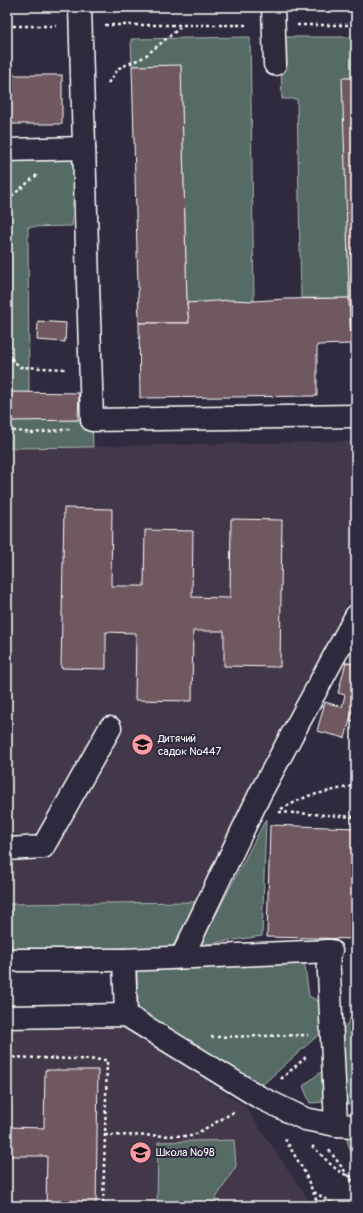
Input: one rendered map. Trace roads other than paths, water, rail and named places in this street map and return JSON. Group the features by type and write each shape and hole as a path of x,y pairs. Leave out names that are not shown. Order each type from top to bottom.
{"lane":[{"path":"80,16 92,420 356,416"},
{"path":"273,16 274,64"},
{"path":"7,150 84,148"},
{"path":"182,957 260,794 356,616"},
{"path":"7,849 42,847 110,728"},
{"path":"7,960 124,960 330,951 332,1035 346,1126 305,1120 260,1097 126,1015 7,1017"},
{"path":"124,960 126,1015"}],"place":[{"name":"Дитячий садок №447","path":"142,744"},
{"name":"Школа №98","path":"141,1152"}]}
